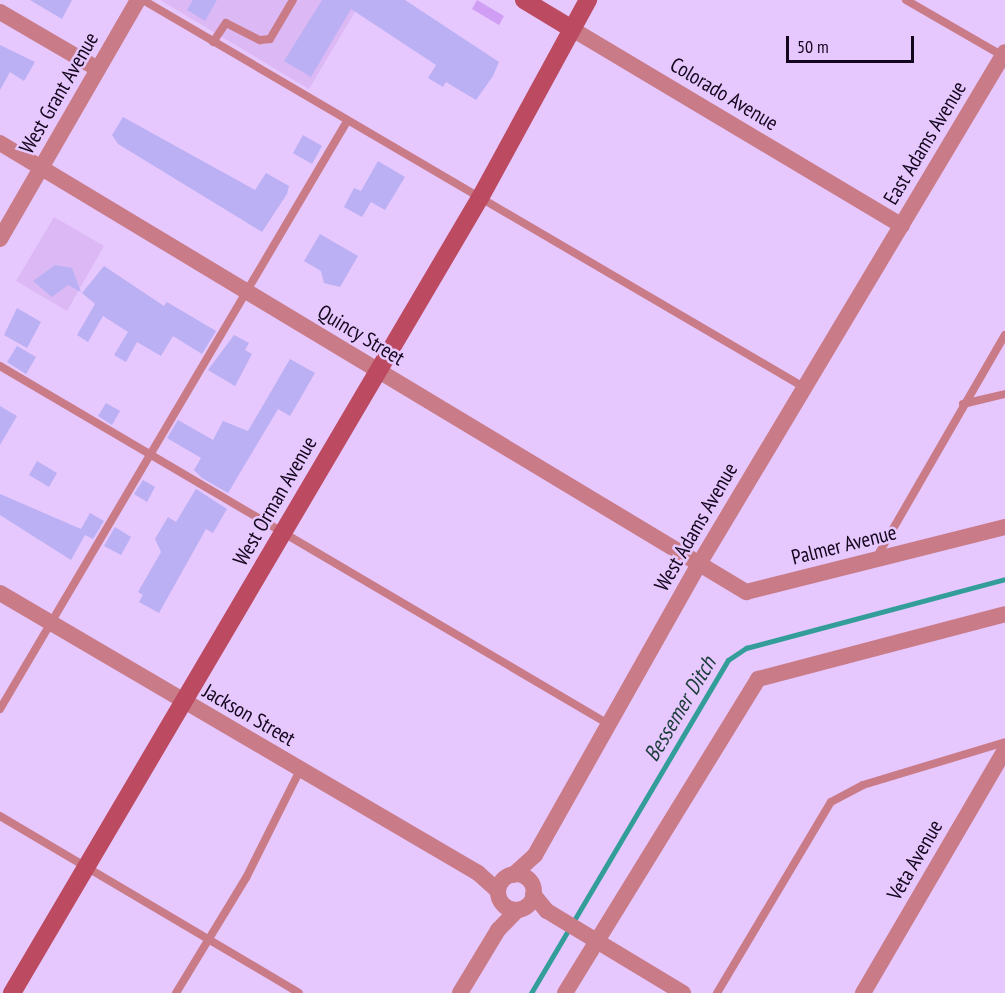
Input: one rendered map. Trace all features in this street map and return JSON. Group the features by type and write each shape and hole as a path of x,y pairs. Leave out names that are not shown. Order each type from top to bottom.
{"street":[{"name":"West Grant Avenue","path":"0,239 138,0"},
{"name":"Colorado Avenue","path":"524,0 902,226"},
{"name":"West Orman Avenue","path":"12,993 480,198 588,0"},
{"path":"0,12 98,69"},
{"name":"East Adams Avenue","path":"902,226 1004,54"},
{"name":"Quincy Street","path":"0,143 699,564"},
{"name":"West Adams Avenue","path":"460,993 498,930 535,855 610,726 699,564 902,226"},
{"name":"Palmer Avenue","path":"699,564 746,592 873,562 1005,527"},
{"name":"Jackson Street","path":"0,593 183,703 589,935 683,993"},
{"path":"565,993 589,935 749,687 758,679 1005,614"},
{"name":"Veta Avenue","path":"863,993 1005,750"}],"lane":[{"path":"143,0 346,123 480,198 805,388"},
{"path":"213,42 226,23 260,40 270,39 293,0"},
{"path":"906,0 1004,54"},
{"path":"0,709 346,123"},
{"path":"873,562 1005,335"},
{"path":"0,366 610,726"},
{"path":"963,404 1005,394"},
{"path":"717,993 831,802 863,785 1005,742"},
{"path":"176,993 246,878 300,770"},
{"path":"0,816 299,993"}],"shaded area":[{"path":"160,0 362,0 309,89"},
{"path":"477,0 504,16 499,25 472,9"},
{"path":"54,217 104,246 67,311 16,281"}],"building":[{"path":"30,0 72,0 62,19"},
{"path":"193,0 217,0 205,21 187,10"},
{"path":"322,0 405,0 499,62 493,76 476,100 446,82 443,87 428,78 436,65 351,9 311,77 284,61"},
{"path":"0,45 35,62 24,81 10,72 0,90"},
{"path":"123,117 255,190 266,173 289,186 287,194 262,232 118,144 112,135"},
{"path":"303,135 322,146 312,164 293,153"},
{"path":"378,161 405,177 385,210 371,202 362,217 344,207 354,188 361,191"},
{"path":"320,234 358,256 340,287 324,283 321,271 304,261"},
{"path":"55,265 72,268 81,292 68,285 52,297 33,281"},
{"path":"104,266 164,306 167,302 216,331 202,354 173,336 161,356 137,342 126,362 114,355 128,332 103,316 88,342 77,335 95,304 82,293"},
{"path":"17,308 41,322 27,348 4,335"},
{"path":"234,335 249,343 245,350 252,354 235,386 208,370"},
{"path":"17,346 36,357 26,374 7,362"},
{"path":"290,359 315,373 290,416 278,409 228,493 202,478 194,470 201,458 167,438 178,420 213,440 223,421 248,431"},
{"path":"106,403 120,411 112,425 98,416"},
{"path":"0,406 17,416 0,445"},
{"path":"37,461 57,473 49,487 29,475"},
{"path":"143,480 155,487 147,502 134,494"},
{"path":"196,489 227,509 213,533 206,529 159,613 139,602 143,595 138,592 161,552 155,539 168,517 176,522"},
{"path":"0,494 81,529 90,513 104,521 93,539 85,535 71,560 0,515"},
{"path":"115,527 131,537 121,555 104,546"}],"waterway":[{"name":"Bessemer Ditch","path":"531,993 728,660 746,648 1005,579"}]}
